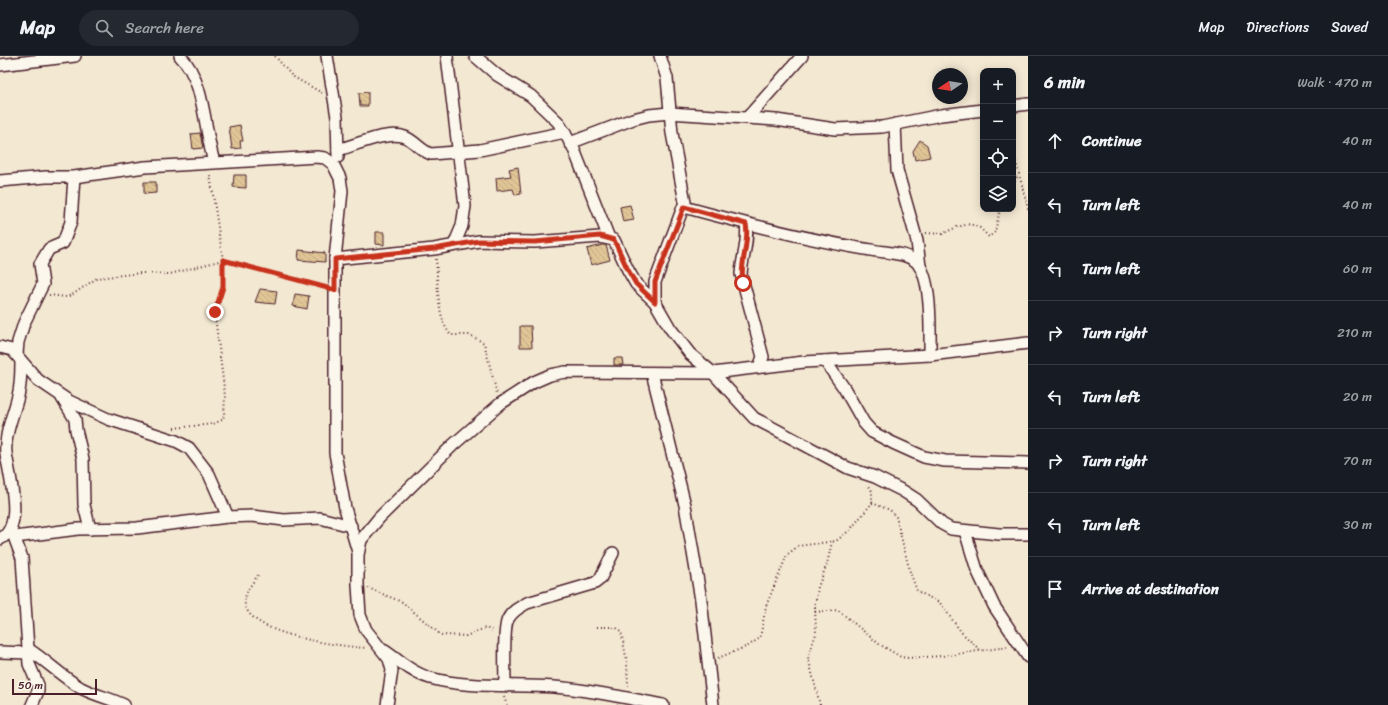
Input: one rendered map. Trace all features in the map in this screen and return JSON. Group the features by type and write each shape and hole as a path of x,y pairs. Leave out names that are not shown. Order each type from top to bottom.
{"street":[{"path":"0,64 15,59 70,56"},
{"path":"180,56 188,65 194,81 211,162"},
{"path":"327,56 335,101 338,171 342,191 335,259 335,453 344,508 351,526 358,555"},
{"path":"446,56 465,206 462,226 454,245"},
{"path":"475,56 498,75 531,96 553,117 565,132 609,238"},
{"path":"655,302 655,282 684,207 684,196 669,113 667,78 660,56"},
{"path":"747,118 802,56"},
{"path":"1016,106 1028,104"},
{"path":"570,143 633,119 649,115 669,113 747,118 835,129 882,127 941,115 980,110"},
{"path":"895,124 897,170 914,232 920,267 928,296 930,355"},
{"path":"338,150 395,134 406,137 425,152 431,154 480,150 565,132"},
{"path":"0,181 46,177 74,177 145,167 211,162 317,157 330,161 338,171"},
{"path":"32,705 38,691 38,685 37,679 32,672 28,651 28,627 22,558 13,533 14,508 3,452 19,390 18,342 24,323 44,282 40,264 49,250 63,243 71,222 74,177"},
{"path":"684,207 746,224 850,247 904,256 914,260 920,267"},
{"path":"746,224 747,238 741,274 762,357 759,367"},
{"path":"335,259 434,249 479,241 535,242 600,236 609,238 616,243 636,284 655,302 670,328 690,354 713,373 754,418 810,450 853,470 890,484 917,500 942,524 951,529 1028,534"},
{"path":"387,705 392,670 389,659 366,630 360,615 358,555 361,540 379,518 453,445 500,404 550,375 565,372 713,373 824,361 930,355 1028,343"},
{"path":"0,347 12,350 38,380 60,396 108,419 176,440 189,448 209,474 228,517"},
{"path":"824,361 844,388 868,428 872,432 893,443 924,457 945,461 1028,464"},
{"path":"652,373 685,505 701,600 713,705"},
{"path":"60,396 75,419 83,459 84,505 90,529"},
{"path":"0,539 13,533 137,528 228,517 252,516 284,520 320,518 351,526"},
{"path":"965,531 977,570 994,606 1028,657"},
{"path":"505,685 507,620 518,608 527,603 596,583 600,579 613,553"},
{"path":"383,650 415,671 429,678 455,682 554,687 663,705"},
{"path":"0,652 28,651 45,659 67,679 82,688 124,705"}],"path":[{"path":"275,56 292,76 335,101"},
{"path":"172,428 213,424 222,420 224,416 225,396 215,316 223,287 223,260 211,162"},
{"path":"1016,164 1028,209"},
{"path":"1016,178 1018,174"},
{"path":"914,232 942,234 970,224 980,228 989,237 995,232 999,212"},
{"path":"434,249 442,319 446,329 451,335 470,335 484,342 500,404"},
{"path":"38,293 66,297 79,292 91,280 97,278 141,273 170,274 223,260 335,290"},
{"path":"708,668 719,657 748,646 760,638 766,606 787,555 791,550 809,544 832,542 850,530 872,503 872,491 853,470"},
{"path":"872,503 890,510 896,517 910,572 917,591 940,603 962,633 981,651"},
{"path":"820,705 808,657 816,634 815,612 818,587 827,564 832,542"},
{"path":"258,575 247,591 245,601 246,608 267,626 322,643 383,650"},
{"path":"358,585 402,602 441,635 466,636 485,628 506,636"},
{"path":"815,612 838,610 875,641 901,657 917,658 981,651 1019,643"},
{"path":"597,627 615,627 621,631 629,675 627,698"}],"building":[{"path":"368,92 368,106 360,106 359,93"},
{"path":"240,125 243,141 240,141 241,148 232,149 229,127"},
{"path":"200,133 203,148 193,149 191,134"},
{"path":"920,140 927,145 930,157 915,160 913,151"},
{"path":"518,167 521,194 515,195 513,189 497,191 496,178 511,176 509,169"},
{"path":"234,175 246,175 246,188 233,187"},
{"path":"144,182 156,182 156,193 144,194"},
{"path":"630,205 634,220 623,222 620,207"},
{"path":"376,232 384,232 384,245 376,244"},
{"path":"606,245 610,260 591,265 587,249"},
{"path":"299,250 325,253 325,262 298,260"},
{"path":"260,289 277,291 275,304 255,302"},
{"path":"295,294 309,296 307,309 293,306"},
{"path":"520,326 531,326 532,347 520,347"},
{"path":"614,358 622,358 623,365 614,365"}],"route":[{"path":"215,312 223,287 223,260 335,290 335,259 434,249 479,241 535,242 600,236 614,240 636,284 655,302 655,282 684,207 746,224 747,238 741,274 743,283"}]}
